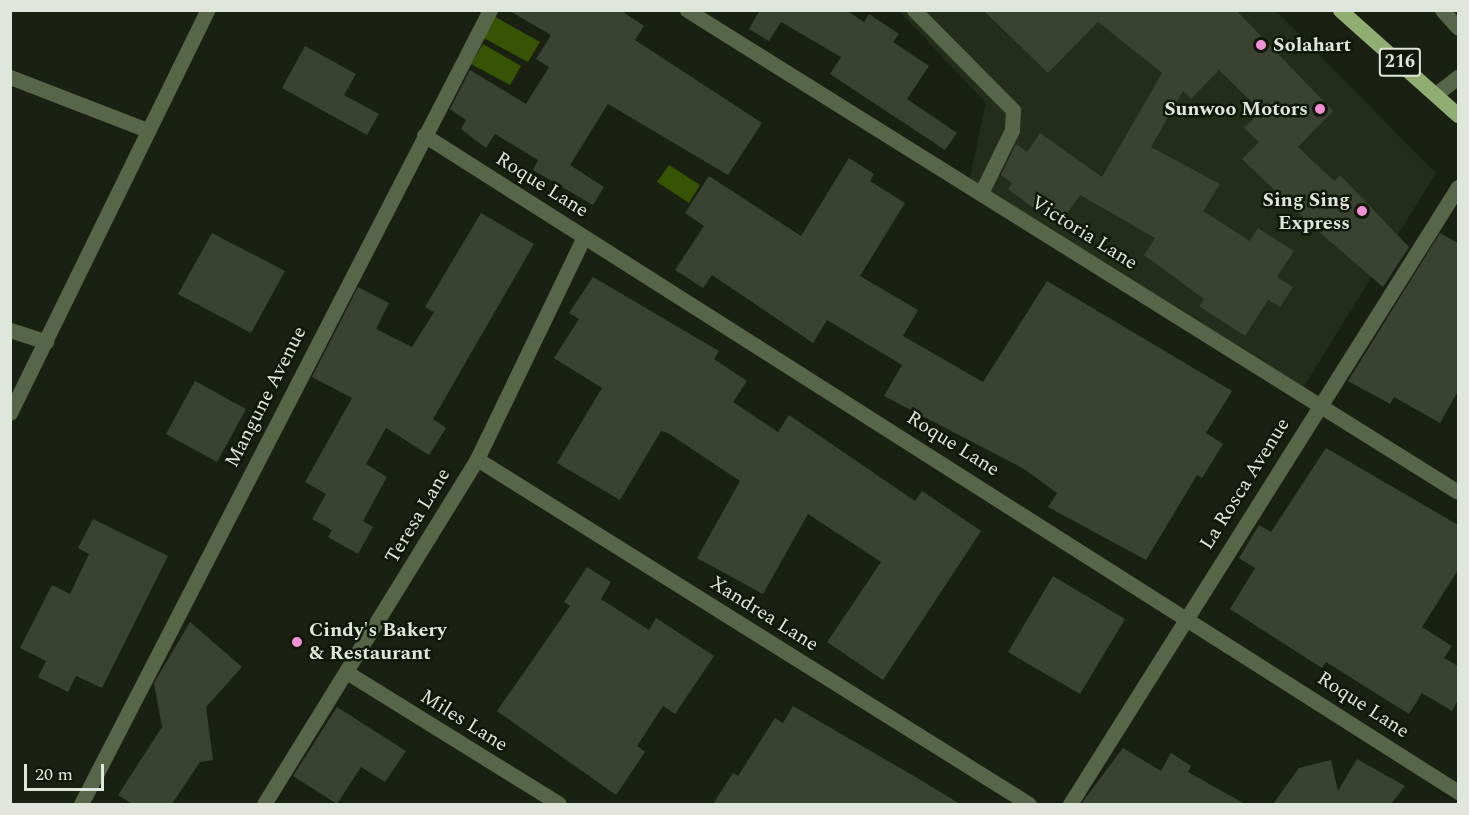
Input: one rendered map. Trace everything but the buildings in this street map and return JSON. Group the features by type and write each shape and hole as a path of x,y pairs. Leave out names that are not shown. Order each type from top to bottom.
{"main road":[{"name":"216","path":"1340,10 1458,115"}],"street":[{"path":"10,413 207,10"},
{"name":"Mangune Avenue","path":"81,804 490,10"},
{"name":"Victoria Lane","path":"687,10 1458,492"},
{"path":"914,10 1013,110 1012,130 981,193"},
{"path":"1442,10 1458,28"},
{"path":"10,77 147,130"},
{"path":"1436,94 1458,77"},
{"name":"Roque Lane","path":"424,135 1188,616 1458,792"},
{"name":"La Rosca Avenue","path":"1070,804 1458,187"},
{"name":"Teresa Lane","path":"264,804 348,673 477,459 584,237"},
{"path":"10,330 46,342"},
{"name":"Xandrea Lane","path":"477,459 1029,804"},
{"name":"Miles Lane","path":"348,673 559,804"}],"shaded area":[{"path":"899,11 1276,11 1436,173 1301,391 968,186 986,103"},
{"path":"492,15 540,42 528,62 480,36"},
{"path":"483,44 521,66 510,85 471,64"},
{"path":"669,165 700,185 689,203 657,182"}],"place":[{"name":"Solahart","path":"1261,45"},
{"name":"Sunwoo Motors","path":"1320,109"},
{"name":"Sing Sing Express","path":"1362,211"},
{"name":"Cindy's Bakery & Restaurant","path":"297,642"}]}
